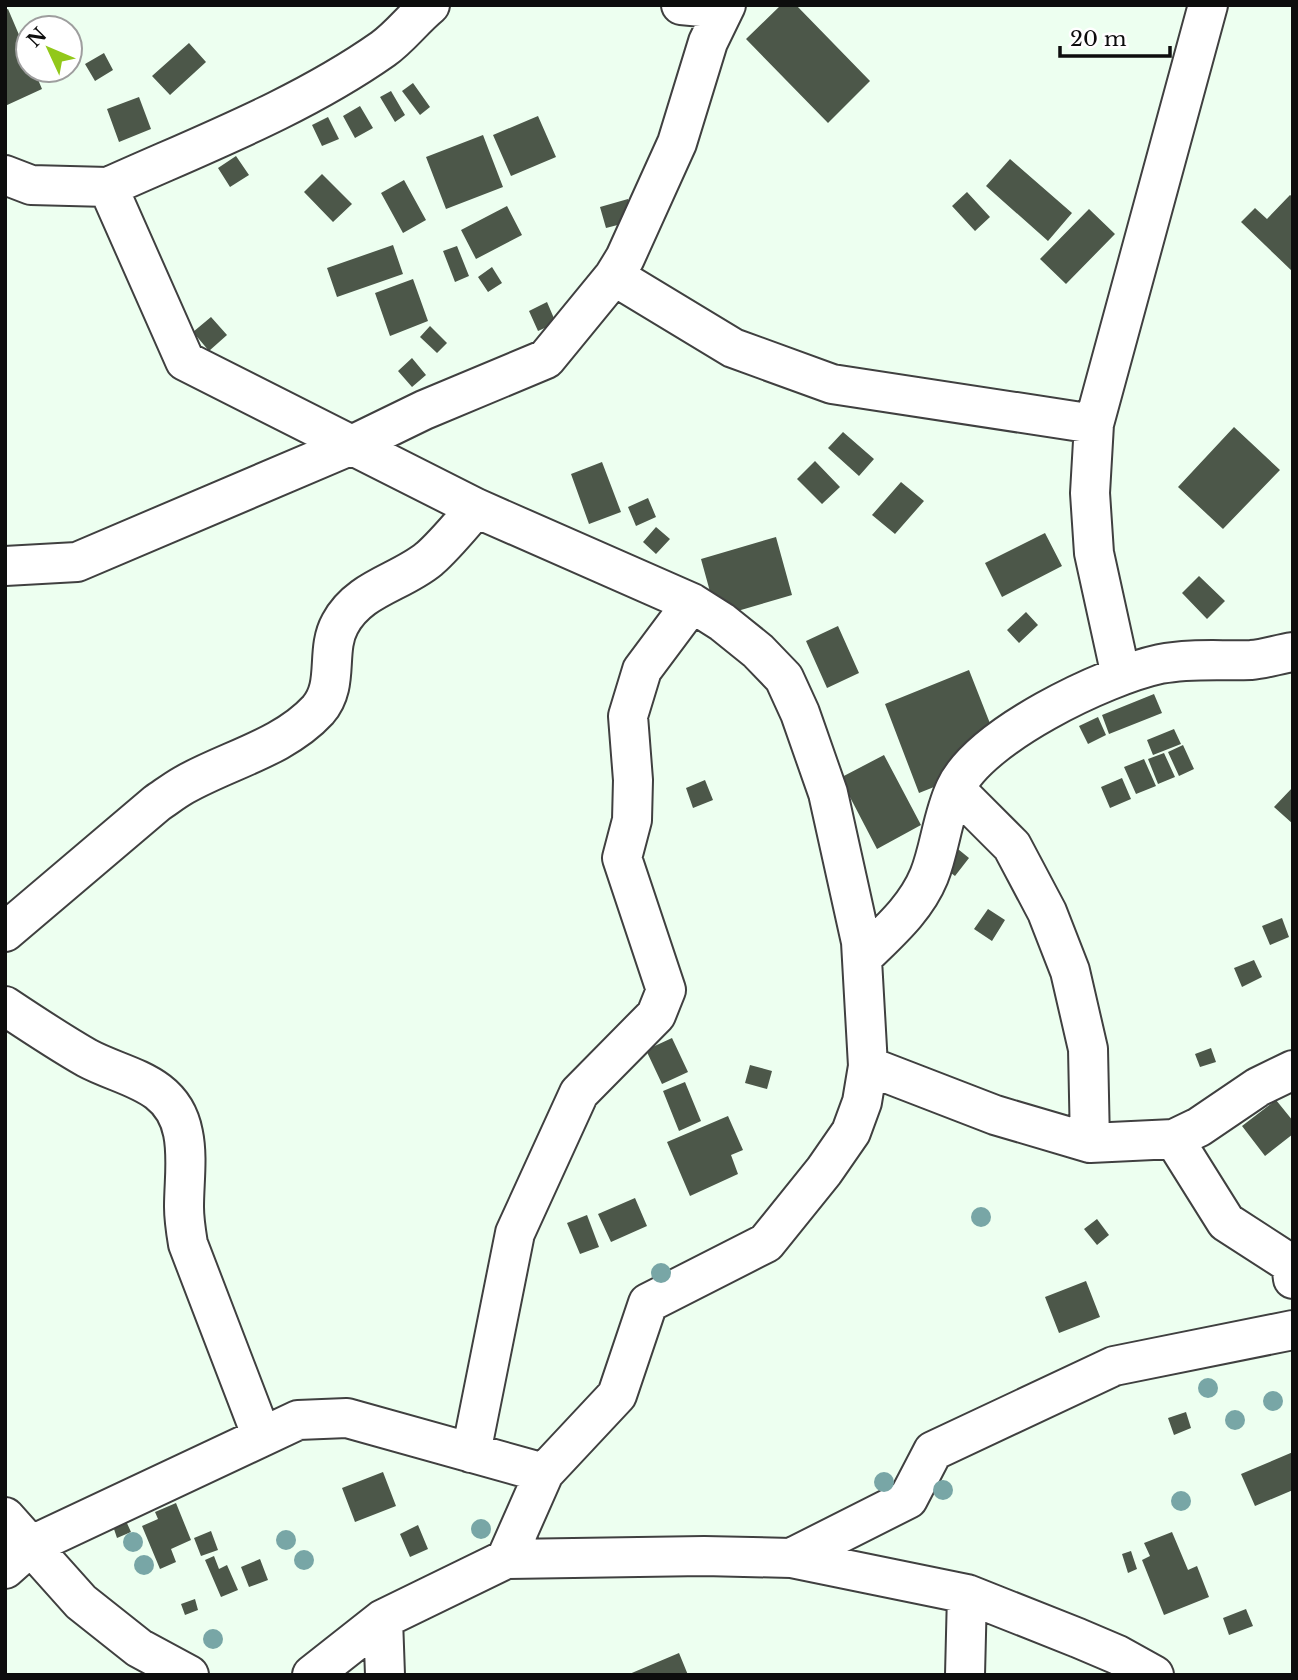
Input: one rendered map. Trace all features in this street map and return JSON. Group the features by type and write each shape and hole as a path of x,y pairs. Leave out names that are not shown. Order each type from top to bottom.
{"street":[{"path":"5,175 31,185 108,187 300,100 386,47 430,5"},
{"path":"5,566 76,562 546,359 614,276 625,258 677,143 708,43 725,7 681,5"},
{"path":"1121,676 1094,554 1090,493 1094,424 1208,5"},
{"path":"108,187 185,361 476,508 692,603 722,622 758,651 784,678 800,713 828,793 861,942 868,1066 862,1102 850,1132 816,1181 766,1243 648,1303 617,1395 544,1473 506,1559"},
{"path":"614,276 733,348 832,384 1094,424"},
{"path":"5,932 183,785 289,733 317,710 331,684 333,643 340,624 366,595 428,559 476,508"},
{"path":"471,1453 515,1233 579,1093 656,1015 666,990 622,858 632,820 633,780 628,716 642,670 692,603"},
{"path":"862,958 909,911 920,894 930,873 955,789 971,765 992,746 1081,694 1121,676 1160,664 1200,659 1253,660 1293,652"},
{"path":"955,789 1012,846 1047,912 1070,971 1088,1049 1090,1143"},
{"path":"5,1006 88,1059 143,1081 160,1093 173,1110 183,1129 186,1155 184,1210 188,1244 262,1437"},
{"path":"868,1066 995,1115 1090,1143 1174,1139 1199,1127 1258,1087 1293,1070"},
{"path":"1174,1139 1226,1222 1290,1264 1293,1279"},
{"path":"791,1558 908,1499 933,1451 1114,1366 1293,1330"},
{"path":"19,1557 298,1420 347,1419 544,1473"},
{"path":"5,1517 19,1557 139,1648 190,1675"},
{"path":"312,1675 383,1619 506,1559 791,1558 967,1594 1078,1637 1154,1675"},
{"path":"965,1675 967,1594"},
{"path":"383,1619 385,1675"}],"building":[{"path":"781,5 796,5 870,81 828,123 746,39"},
{"path":"8,9 14,23 14,84 40,84 42,89 5,106 5,10"},
{"path":"189,43 206,62 170,95 152,76"},
{"path":"104,53 113,70 95,81 85,64"},
{"path":"413,83 430,107 420,115 402,91"},
{"path":"391,91 405,115 395,122 380,97"},
{"path":"139,97 151,129 119,142 107,109"},
{"path":"360,106 373,128 355,138 343,116"},
{"path":"538,116 556,157 511,176 493,135"},
{"path":"328,117 339,139 322,146 312,125"},
{"path":"483,135 503,187 446,209 426,157"},
{"path":"236,156 249,175 230,187 218,168"},
{"path":"1010,159 1072,213 1048,241 986,186"},
{"path":"322,174 352,204 333,222 304,192"},
{"path":"404,180 426,220 403,233 381,193"},
{"path":"967,192 990,217 975,231 952,206"},
{"path":"1290,195 1293,197 1293,272 1241,222 1255,208 1267,219"},
{"path":"628,199 633,221 606,228 600,207"},
{"path":"507,206 522,235 476,259 461,230"},
{"path":"1089,209 1115,234 1066,284 1040,259"},
{"path":"393,245 403,274 337,297 327,268"},
{"path":"457,246 469,276 455,282 443,251"},
{"path":"492,267 502,283 488,292 478,277"},
{"path":"413,279 428,321 390,336 375,293"},
{"path":"547,302 556,323 538,331 529,311"},
{"path":"211,317 227,335 209,351 193,332"},
{"path":"430,326 447,343 437,353 420,337"},
{"path":"412,358 426,375 412,387 398,371"},
{"path":"1234,427 1280,470 1223,529 1178,487"},
{"path":"843,432 874,459 859,476 828,448"},
{"path":"815,461 840,487 822,504 797,479"},
{"path":"602,462 621,512 589,524 571,474"},
{"path":"901,482 924,501 895,534 872,515"},
{"path":"648,498 656,517 636,526 628,507"},
{"path":"656,527 670,539 656,554 643,542"},
{"path":"1045,533 1062,566 1002,597 985,563"},
{"path":"776,537 792,595 717,617 701,559"},
{"path":"1199,576 1225,601 1207,619 1182,593"},
{"path":"1026,612 1038,625 1019,643 1007,630"},
{"path":"838,626 859,673 827,688 806,641"},
{"path":"969,670 1004,759 919,793 885,704"},
{"path":"1154,694 1162,713 1109,734 1102,715"},
{"path":"1098,717 1106,735 1088,744 1079,726"},
{"path":"1174,729 1181,744 1153,755 1147,740"},
{"path":"1183,745 1194,769 1179,776 1168,752"},
{"path":"1164,753 1175,777 1158,784 1148,759"},
{"path":"884,755 921,825 877,849 840,778"},
{"path":"1144,759 1156,786 1136,794 1124,767"},
{"path":"1122,778 1131,799 1110,808 1101,787"},
{"path":"705,780 713,800 693,808 686,788"},
{"path":"1293,787 1293,824 1274,807"},
{"path":"953,845 969,858 955,876 939,864"},
{"path":"988,909 1005,920 992,941 974,929"},
{"path":"1282,918 1289,937 1270,945 1262,926"},
{"path":"1254,960 1262,977 1242,987 1234,968"},
{"path":"672,1038 688,1072 662,1084 646,1050"},
{"path":"1211,1048 1216,1062 1200,1067 1195,1054"},
{"path":"750,1065 772,1071 767,1089 745,1083"},
{"path":"685,1082 701,1121 679,1131 663,1091"},
{"path":"1276,1100 1293,1121 1293,1134 1265,1156 1242,1126"},
{"path":"728,1116 743,1150 731,1155 738,1174 690,1196 667,1142"},
{"path":"635,1198 647,1226 611,1242 598,1214"},
{"path":"587,1215 599,1247 580,1254 567,1223"},
{"path":"1097,1219 1109,1235 1097,1245 1084,1229"},
{"path":"1086,1281 1100,1317 1059,1333 1045,1297"},
{"path":"1186,1412 1191,1428 1174,1435 1168,1418"},
{"path":"1293,1452 1293,1490 1255,1506 1241,1474"},
{"path":"383,1472 396,1506 355,1522 342,1488"},
{"path":"176,1503 191,1540 171,1549 176,1562 160,1569 142,1526 158,1519 155,1512"},
{"path":"126,1521 131,1532 117,1538 113,1526"},
{"path":"418,1525 428,1549 410,1557 400,1534"},
{"path":"211,1531 218,1550 201,1556 194,1538"},
{"path":"1172,1532 1188,1570 1197,1566 1209,1597 1164,1615 1142,1560 1150,1556 1144,1543"},
{"path":"1131,1551 1137,1569 1128,1573 1122,1554"},
{"path":"214,1556 219,1569 227,1565 238,1590 221,1597 205,1560"},
{"path":"260,1559 268,1580 249,1587 241,1567"},
{"path":"195,1599 198,1610 185,1615 181,1604"},
{"path":"1246,1609 1253,1626 1229,1635 1223,1618"},
{"path":"679,1653 688,1675 627,1675"}]}
